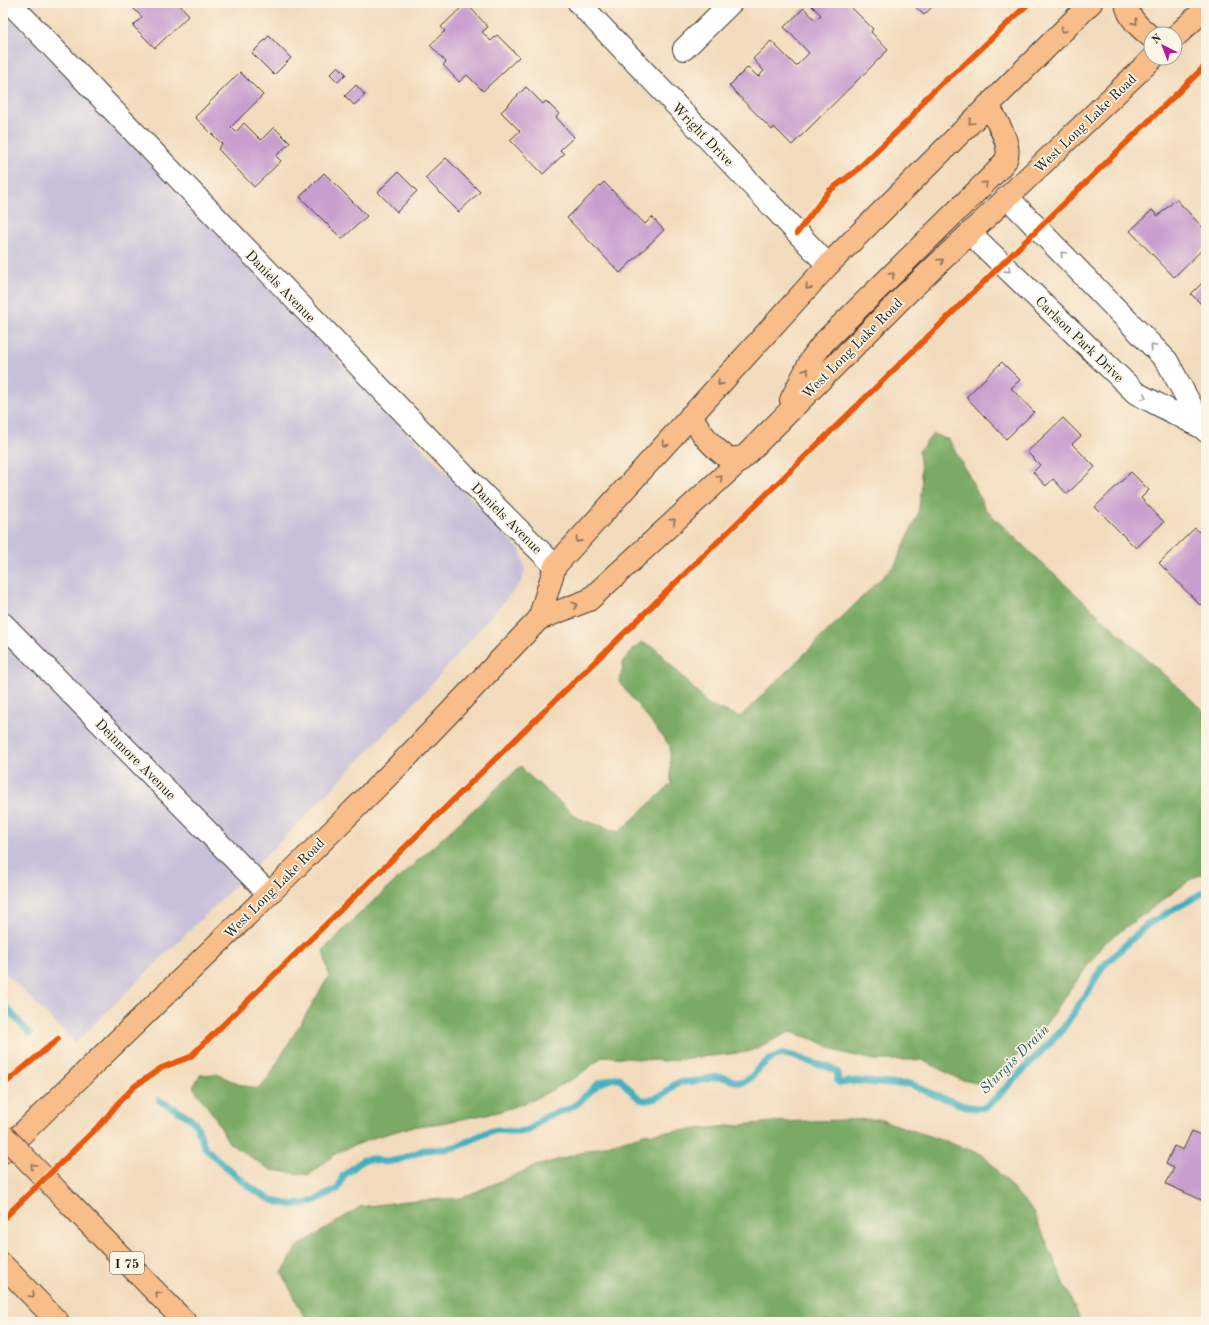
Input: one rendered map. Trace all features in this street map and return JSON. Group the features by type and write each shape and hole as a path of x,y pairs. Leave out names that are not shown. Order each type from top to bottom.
{"main road":[{"name":"West Long Lake Road","path":"539,619 555,566 691,414 828,265 1091,3"},
{"path":"1126,3 1131,16 1143,30"},
{"path":"1183,30 1206,8"},
{"name":"West Long Lake Road","path":"3,1152 269,894 409,755 539,619 588,600 744,457 903,297 1145,66"},
{"path":"782,418 812,358 824,342 996,172 1006,159 1007,147 1004,136 988,105"},
{"path":"691,414 700,431 712,446 728,459 744,457"},
{"name":"I 75","path":"3,1135 185,1322"},
{"path":"4,1266 58,1322"}],"street":[{"name":"Daniels Avenue","path":"10,3 462,473 555,566"},
{"name":"Wright Drive","path":"579,3 828,265"},
{"path":"684,49 731,3"},
{"name":"Carlson Park Drive","path":"1007,197 1167,361 1204,429"},
{"name":"Carlson Park Drive","path":"970,234 1136,393 1204,429"},
{"name":"Deinmore Avenue","path":"3,624 269,894"}],"shaded area":[{"path":"3,10 520,550 525,569 521,582 422,695 293,829 75,1043 3,971"}],"green space":[{"path":"933,434 949,440 985,509 1035,557 1206,713 1206,872 1193,878 1103,944 1035,1039 1001,1070 980,1084 959,1079 922,1060 873,1060 836,1051 818,1041 790,1032 748,1052 663,1061 603,1056 578,1076 533,1100 498,1112 411,1127 376,1137 338,1152 309,1175 271,1170 229,1143 215,1117 193,1087 200,1075 217,1074 238,1084 258,1089 268,1078 329,976 323,950 355,918 521,766 527,774 578,818 619,832 671,784 670,746 620,683 624,659 641,642 655,648 708,704 740,717 895,565 918,514 922,486 919,451"},
{"path":"879,1119 982,1154 1033,1211 1081,1322 307,1322 282,1273 297,1247 360,1207 407,1201 461,1198 536,1166 644,1134 773,1122"}],"building":[{"path":"128,3 178,3 189,15 155,48 133,26 142,17"},
{"path":"466,3 488,27 482,32 491,41 497,35 519,57 483,91 467,75 459,82 443,65 446,62 430,45 445,31 441,27"},
{"path":"813,3 847,3 873,29 871,32 888,50 792,145 774,127 772,130 729,86 748,67 758,77 764,71 753,59 771,41 796,66 809,53 784,27 804,8 815,20 821,15 811,5"},
{"path":"911,3 936,3 924,15"},
{"path":"269,36 291,58 274,75 252,53"},
{"path":"338,66 346,74 338,82 330,74"},
{"path":"240,72 263,95 231,127 236,132 244,123 261,140 274,127 290,143 276,156 281,161 254,187 218,149 222,144 195,117"},
{"path":"356,85 365,95 354,105 345,96"},
{"path":"526,87 543,104 546,101 559,114 556,117 574,137 560,150 564,154 543,174 510,140 520,131 501,112"},
{"path":"446,158 480,192 459,212 425,178"},
{"path":"398,172 417,191 397,212 378,192"},
{"path":"324,173 367,216 342,239 300,197"},
{"path":"604,182 645,224 652,217 664,230 620,273 567,218"},
{"path":"1176,199 1206,231 1206,246 1174,277 1130,231 1152,210 1158,216"},
{"path":"1206,279 1206,309 1191,294"},
{"path":"1002,362 1020,380 1011,388 1034,412 1006,439 966,397"},
{"path":"1063,418 1081,436 1072,444 1095,467 1067,494 1053,479 1046,486 1033,472 1040,465 1027,452"},
{"path":"1131,472 1149,490 1141,498 1164,522 1136,548 1095,507"},
{"path":"1195,528 1206,539 1206,599 1200,605 1159,563"},
{"path":"1192,1131 1206,1138 1206,1202 1166,1184 1174,1168 1166,1164 1174,1146 1183,1150"}],"waterway":[{"name":"Sturgis Drain","path":"160,1101 191,1119 196,1125 203,1144 207,1150 243,1182 271,1199 281,1203 291,1204 312,1202 338,1189 343,1176 363,1160 371,1159 385,1162 398,1160 424,1150 446,1149 458,1146 488,1132 497,1130 518,1132 529,1130 545,1117 568,1109 578,1103 598,1084 614,1078 619,1078 635,1095 641,1099 649,1100 662,1095 674,1085 681,1082 717,1077 744,1082 771,1058 783,1054 831,1068 837,1072 838,1081 840,1083 857,1081 910,1084 965,1106 977,1108 986,1107 1062,1030 1089,990 1102,967 1148,924 1206,891"},
{"name":"Sturgis Drain","path":"3,1004 30,1034"}],"cycle path":[{"path":"797,233 829,191 856,171 910,119 925,99 964,65 1029,3"},
{"path":"3,1219 102,1123 119,1102 135,1086 161,1068 190,1057 1206,65"},
{"path":"3,1085 58,1039"}]}
